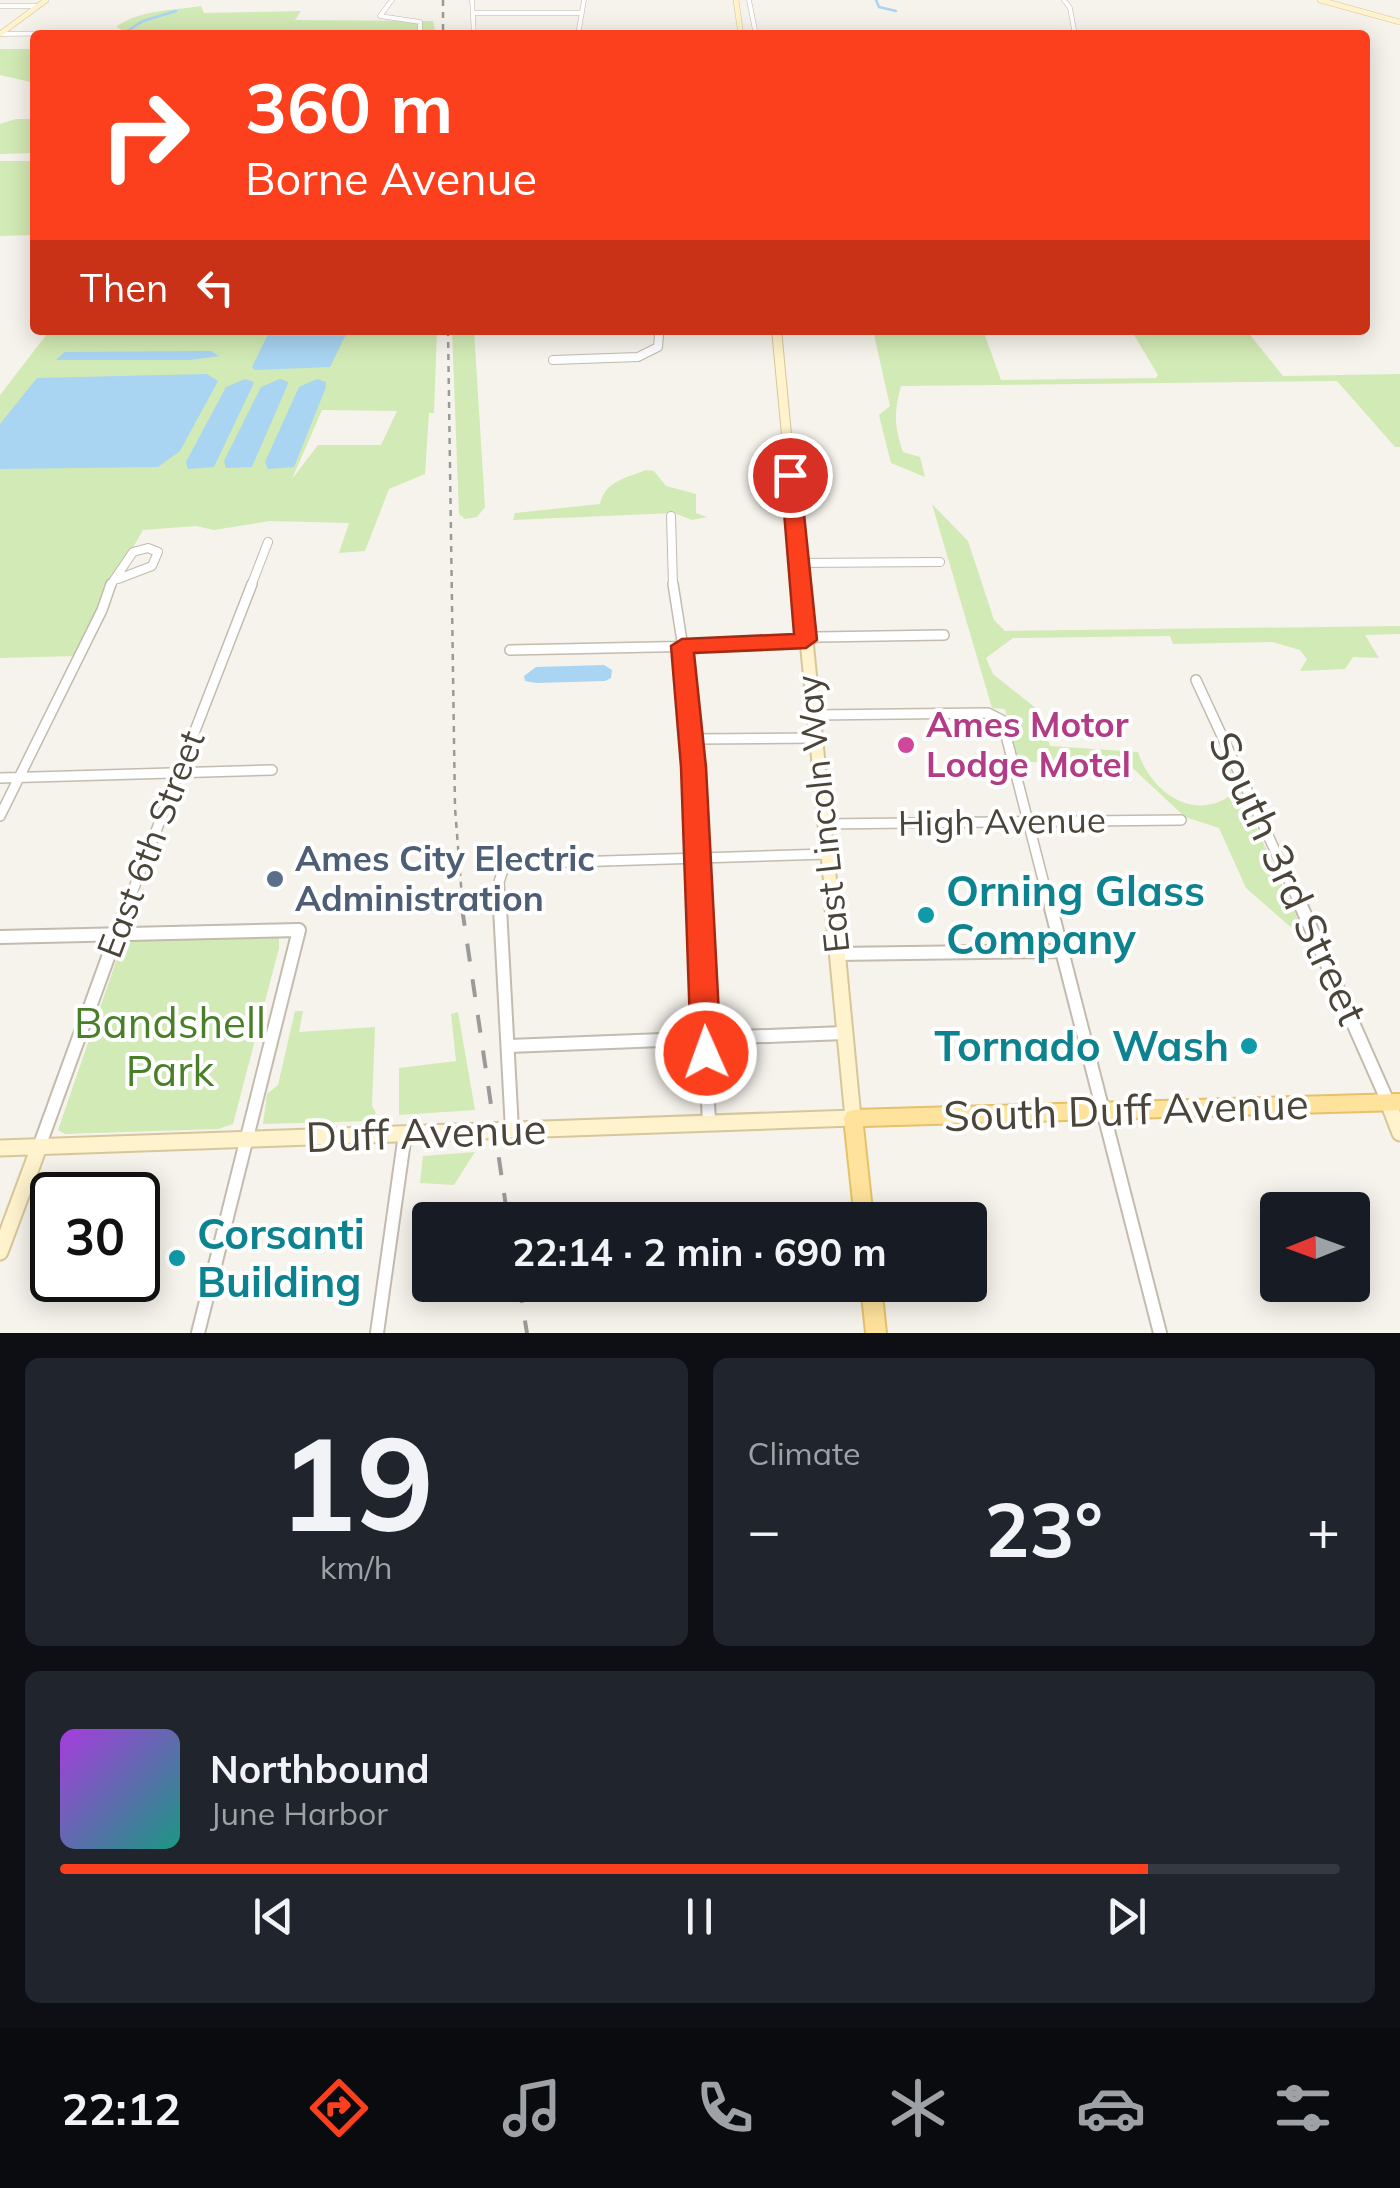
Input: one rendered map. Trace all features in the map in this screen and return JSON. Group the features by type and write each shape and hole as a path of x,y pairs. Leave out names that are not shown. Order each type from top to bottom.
{"main road":[{"path":"736,0 740,30"},
{"path":"1320,0 1400,22"},
{"path":"0,33 36,5"},
{"name":"East Lincoln Way","path":"776,335 852,1118"},
{"name":"South Duff Avenue","path":"852,1118 1394,1102"},
{"name":"South 3rd Street","path":"1394,1102 1400,1133"},
{"path":"852,1118 862,1202"},
{"name":"Duff Avenue","path":"0,1148 852,1118"},
{"path":"0,1252 39,1147"},
{"path":"873,1302 876,1333"}],"street":[{"path":"392,0 380,16 420,22 420,30"},
{"path":"472,0 474,30"},
{"path":"579,30 584,0"},
{"path":"749,0 755,30"},
{"path":"1064,0 1071,11 1074,30"},
{"path":"0,7 36,5"},
{"path":"473,13 582,13"},
{"path":"0,33 30,33"},
{"path":"553,360 645,355 658,346 659,335"},
{"path":"672,516 673,601 692,740 709,1124"},
{"name":"East 6th Street","path":"39,1147 268,542"},
{"path":"0,816 102,610 105,591 118,579 134,552 153,548 158,552 152,566 118,579"},
{"path":"799,564 940,562"},
{"path":"510,650 944,634"},
{"name":"South 3rd Street","path":"1196,680 1394,1102"},
{"path":"814,715 988,713 998,716 1004,726 1160,1333"},
{"path":"692,740 816,738"},
{"path":"0,778 272,770"},
{"name":"High Avenue","path":"824,824 1181,820"},
{"path":"512,1130 502,868 510,862 827,854"},
{"path":"0,937 299,930 198,1333"},
{"path":"836,954 1060,952"},
{"path":"508,1046 844,1033"},
{"path":"377,1333 405,1134"}],"green space":[{"path":"201,6 204,13 301,11 295,20 433,21 435,30 116,27 157,12"},
{"path":"0,49 30,49 30,82 0,75"},
{"path":"30,119 30,153 0,154 0,124"},
{"path":"0,161 30,161 30,235 0,236"},
{"path":"46,335 437,335 434,413 429,413 425,474 389,489 365,551 339,553 349,523 270,521 214,530 196,526 143,530 101,604 79,656 0,658 0,395","holes":["322,410 397,411 381,445 318,445 292,479"]},
{"path":"452,335 474,335 485,507 477,517 465,519 459,514"},
{"path":"874,335 985,335 1001,380 1156,378 1158,375 1134,335 1250,335 1283,376 1400,374 1400,447 1395,447 1337,381 901,386 896,419 900,443 903,452 920,457 925,477 891,463 879,415 890,406"},
{"path":"646,470 654,471 666,486 696,494 696,513 707,517 692,520 674,513 513,520 515,513 600,504 611,485"},
{"path":"932,504 968,541 994,620 1005,631 1400,626 1400,634 1365,635 1379,658 1353,657 1345,669 1300,671 1307,659 1300,650 1273,642 1173,644 1170,636 1013,638 986,658 993,674 1037,709 1050,746 1138,752 1162,790 1188,804 1216,803 1231,795 1229,767 1303,931 1302,937 1246,888 1219,828 1185,817 1125,761 1019,762 1005,709 992,708"},
{"name":"Bandshell Park","path":"279,938 279,948 233,1124 218,1129 65,1134 58,1130 122,944"},
{"path":"295,1011 303,1011 299,1032 375,1027 372,1106 376,1113 370,1121 263,1124 267,1094 278,1085"},
{"path":"458,1012 475,1110 399,1115 399,1068 456,1061 451,1014"},
{"path":"475,1152 454,1185 420,1183 423,1156"}],"water":[{"path":"268,335 346,335 330,367 252,367"},
{"path":"211,351 219,356 190,360 56,360 65,352"},
{"path":"207,374 218,381 180,451 158,467 0,469 0,424 37,378"},
{"path":"245,379 254,382 214,467 188,469 186,462 226,387"},
{"path":"280,379 288,382 287,386 252,467 226,468 224,461 261,387"},
{"path":"317,379 326,382 326,387 294,467 268,469 265,462 299,387"},
{"path":"604,665 612,670 611,678 605,681 536,683 525,681 524,676 536,667"}],"waterway":[{"path":"876,0 879,7 896,11"},
{"path":"129,30 143,21 176,11"}],"railway":[{"path":"443,0 443,30"},
{"path":"448,335 455,808 463,911"},
{"path":"462,908 505,1202"},
{"path":"522,1302 527,1333"}],"place":[{"name":"Ames Motor Lodge Motel","path":"906,745"},
{"name":"Ames City Electric Administration","path":"275,879"},
{"name":"Orning Glass Company","path":"926,915"},
{"name":"Tornado Wash","path":"1249,1046"},
{"name":"Corsanti Building","path":"177,1258"}],"route":[{"path":"706,1053 694,767 682,646 796,644 806,640 790,475"}]}
